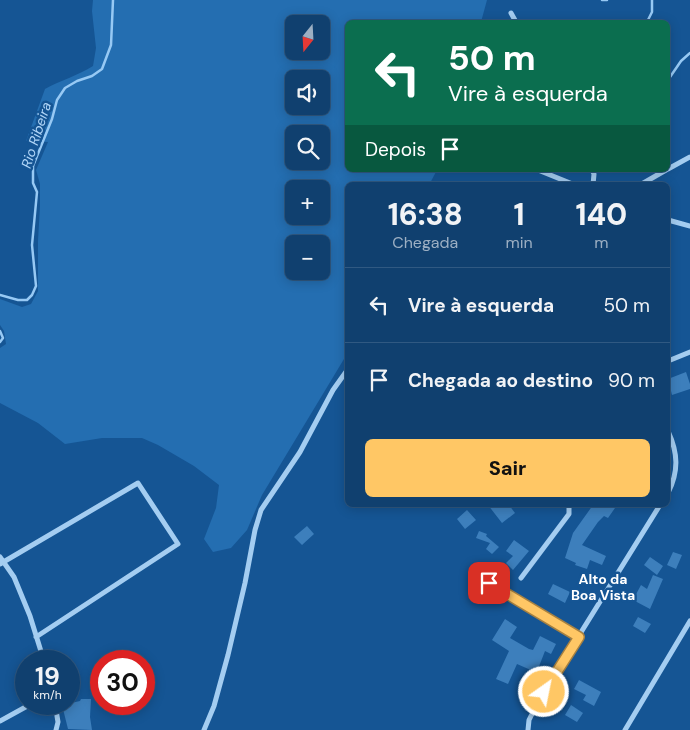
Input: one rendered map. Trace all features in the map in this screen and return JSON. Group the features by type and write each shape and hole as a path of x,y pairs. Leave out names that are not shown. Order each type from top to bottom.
{"street":[{"path":"511,13 515,20"},
{"path":"670,168 690,157"},
{"path":"543,172 568,182"},
{"path":"645,182 663,172"},
{"path":"670,221 690,226"},
{"path":"670,360 690,352"},
{"path":"204,730 214,706 228,655 261,510 300,452 333,390 345,373"},
{"path":"670,435 674,444 677,461 674,479 670,488"},
{"path":"2,563 138,482 178,544 36,637"},
{"path":"520,578 569,514 569,507"},
{"path":"528,730 529,720 539,700 659,507"},
{"path":"0,557 2,563 14,577 30,616 40,650"},
{"path":"489,583 579,637"},
{"path":"624,730 690,621"},
{"path":"0,721 15,713"},
{"path":"56,730 58,722 57,715"}],"shaded area":[{"path":"93,0 487,0 482,20 345,20 345,172 436,172 431,182 345,182 345,357 262,495 247,530 231,548 213,552 204,539 216,508 219,485 194,466 142,438 102,438 65,444 38,423 0,403 0,348 6,344 4,331 0,325 0,299 22,307 31,304 38,291 40,184 36,170 48,142 26,141 45,89 93,66 96,48 92,11"}],"building":[{"path":"686,372 690,389 672,395 670,378"},
{"path":"490,507 510,507 515,513 502,523"},
{"path":"592,507 615,508 608,518 604,516 598,522 582,545 606,556 602,565 590,560 587,569 575,565 576,563 565,558 573,533"},
{"path":"467,510 476,520 465,529 457,519"},
{"path":"307,526 314,534 302,545 294,537"},
{"path":"479,531 487,534 486,536 499,547 492,554 486,549 490,543 476,538"},
{"path":"514,540 529,551 513,570 506,563 513,556 506,551"},
{"path":"673,552 682,555 676,569 667,565"},
{"path":"650,557 663,566 657,575 644,565"},
{"path":"653,575 663,579 650,609 633,600 641,585 647,589"},
{"path":"553,584 570,592 565,603 548,594"},
{"path":"638,617 651,624 645,633 633,626"},
{"path":"505,619 517,627 510,638 529,649 533,650 540,636 556,644 551,654 545,651 538,669 535,667 533,671 517,664 508,684 496,679 509,651 492,640"},
{"path":"579,680 601,692 594,706 583,700 586,695 574,689"},
{"path":"81,699 90,699 92,730 68,729 64,715 80,715"},
{"path":"571,705 583,713 577,722 565,715"}],"waterway":[{"name":"Rio Ribeira","path":"0,295 18,300 27,300 32,295 36,286 32,245 37,192 33,183 33,166 52,119 57,100 65,88 77,81 92,76 102,69 111,45 113,0"},
{"name":"Rio Ribeira","path":"602,0 607,0"},
{"name":"Rio Ribeira","path":"648,20 652,12 652,0"},
{"name":"Rio Ribeira","path":"670,77 681,61 690,53"},
{"name":"Rio Ribeira","path":"0,331 3,338 0,342"}],"district":[{"name":"Alto da Boa Vista","path":"603,588"}],"route":[{"path":"489,583 579,637 544,692"}]}
